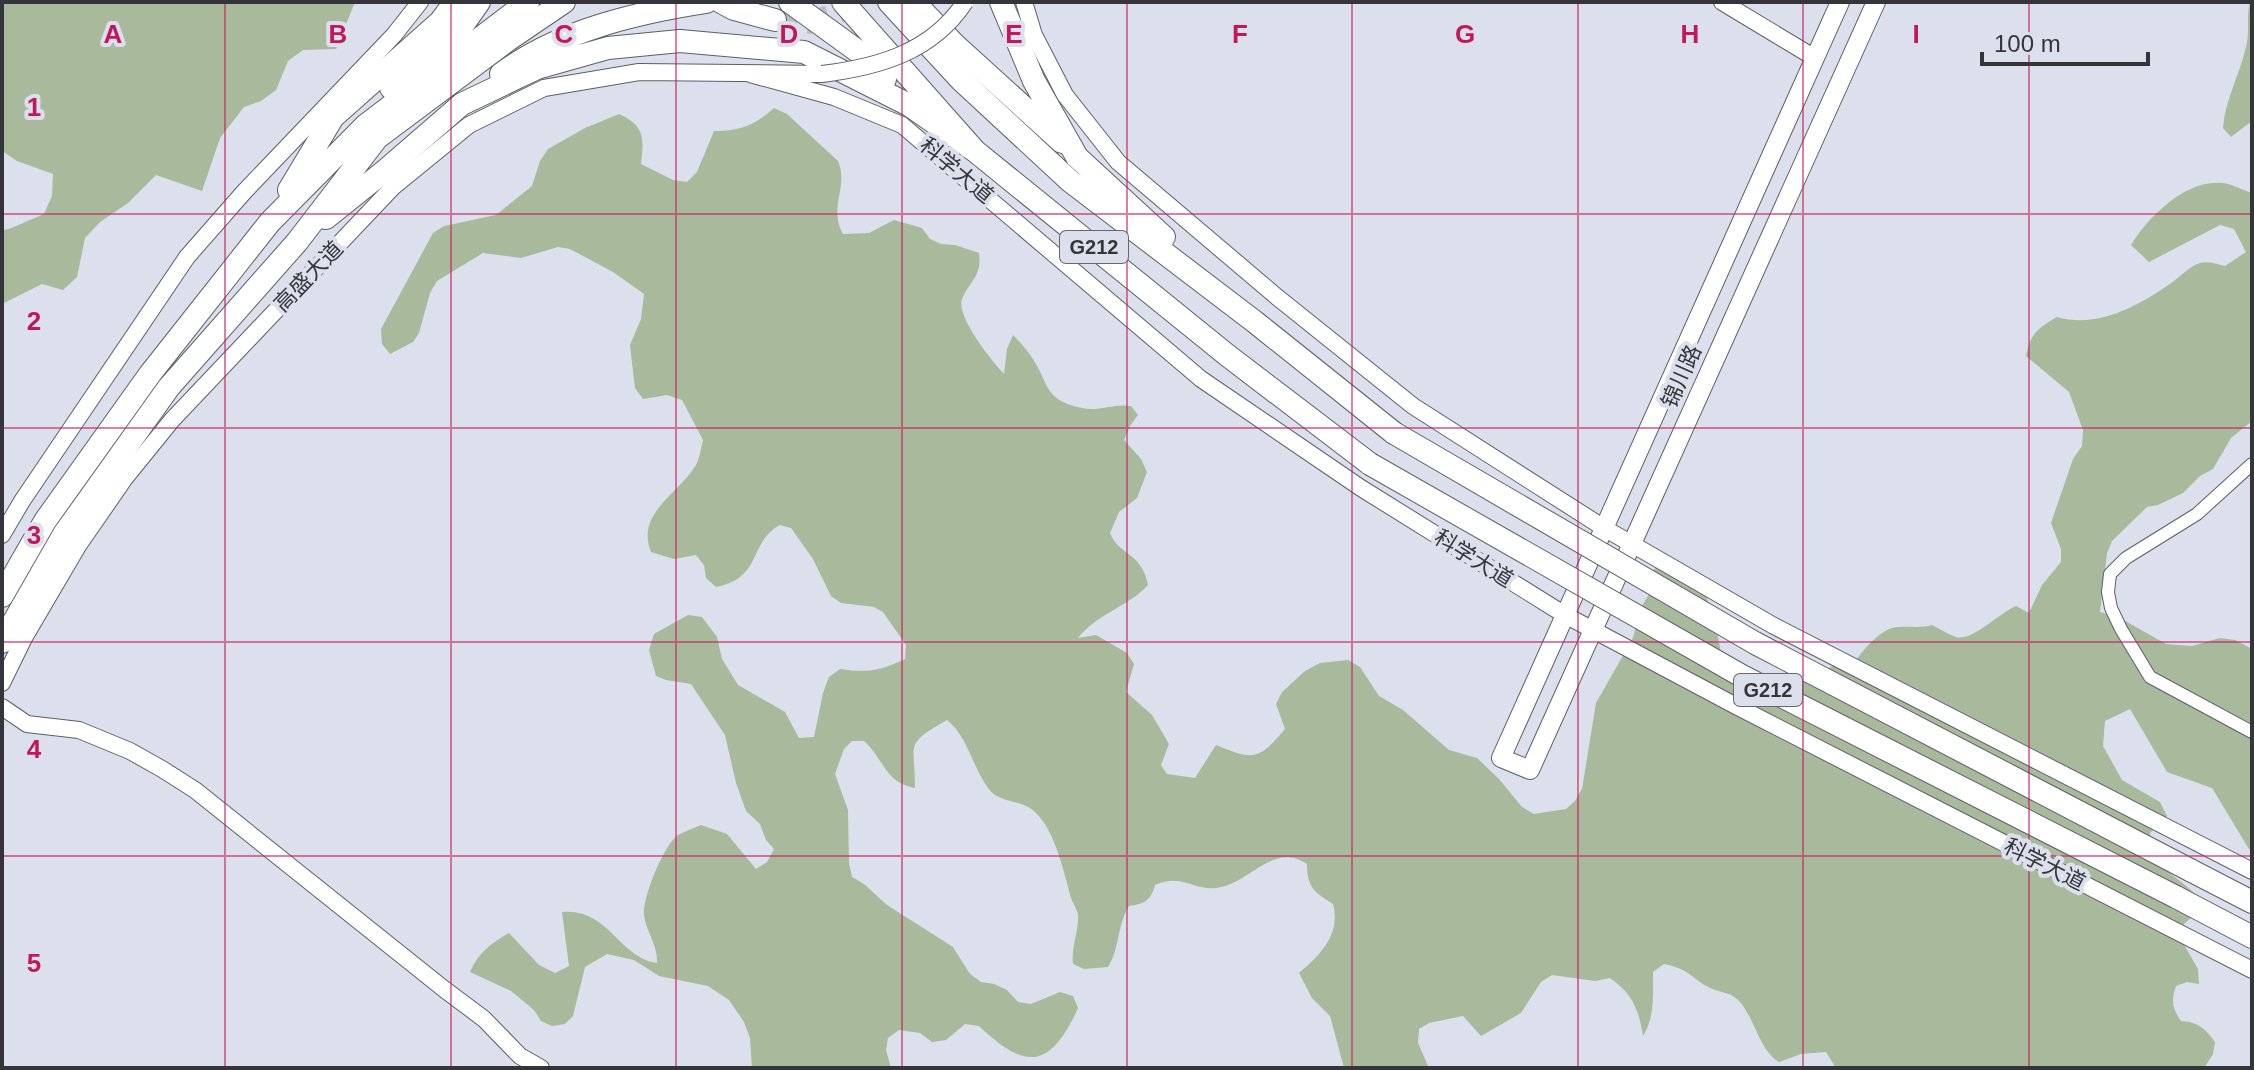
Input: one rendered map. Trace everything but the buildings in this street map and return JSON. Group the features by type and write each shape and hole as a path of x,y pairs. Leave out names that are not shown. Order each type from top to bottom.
{"highway":[{"path":"270,222 333,117 440,22 455,2"},
{"path":"270,222 346,126 465,22 479,2"},
{"name":"高盛大道","path":"2,642 64,534 169,387 297,242 377,138 502,32 528,2"},
{"name":"高盛大道","path":"2,596 45,521 150,374 270,222 366,125 502,32 564,2"},
{"path":"721,2 734,9 775,20"},
{"path":"790,2 859,52 909,105"},
{"name":"科学大道","path":"843,2 975,151 1227,355 1370,464 1742,676 2252,937"},
{"name":"G212","path":"889,2 962,81 1070,181 1394,433 1755,643 2252,902"},
{"path":"914,2 955,45 1255,322"},
{"path":"1001,2 1034,81 1077,157"},
{"path":"297,242 462,104 524,57 593,27 695,4"},
{"path":"462,104 537,68 608,48 680,41 804,52 909,105 975,151"}],"main road":[{"path":"2,535 187,257 244,192 394,35 420,2"},
{"path":"750,74 822,74 863,69 911,51 951,22 965,2"},
{"path":"1024,2 1034,35 1065,95 1118,162 1277,297 1413,406 1604,528 1774,626 2252,871"},
{"path":"1722,2 1815,58"},
{"name":"锦川路","path":"1840,2 1501,758 1530,770 1876,2"},
{"name":"高盛大道","path":"2,683 24,638 78,546 125,478 172,420 393,187 469,125 544,88 639,72 750,74"},
{"name":"科学大道","path":"750,74 834,97 902,125 1201,379 1361,488 1565,615 2252,970"},
{"path":"2,707 27,724 79,730 130,751 195,790 484,1019 520,1056 541,1068"}],"street":[{"path":"2252,464 2197,514 2126,558 2110,574 2108,592 2111,608 2121,629 2150,677 2252,732"}],"green space":[{"path":"2,2 355,2 336,49 303,50 288,61 276,90 261,101 244,107 220,138 202,191 156,175 85,238 77,277 63,290 42,284 2,304 2,230 44,214 52,196 53,174 17,161 2,151"},
{"path":"2250,2 2252,121 2231,137 2223,128 2224,118 2246,47"},
{"path":"774,108 787,114 838,161 841,179 837,214 843,234 869,233 894,220 922,228 930,239 941,244 979,253 977,273 962,299 962,307 969,327 1004,374 1007,349 1013,335 1033,359 1050,391 1061,401 1088,409 1131,406 1138,415 1124,440 1141,459 1147,472 1137,498 1119,512 1110,533 1141,566 1148,585 1095,622 1078,638 1096,635 1127,653 1134,664 1126,692 1152,715 1169,744 1161,765 1167,774 1195,778 1216,745 1239,754 1262,752 1285,729 1276,704 1282,692 1305,671 1320,663 1348,660 1360,667 1379,696 1403,710 1449,750 1477,758 1522,807 1534,814 1566,809 1582,789 1596,703 1633,638 1641,608 1649,594 1654,569 1667,563 1701,584 1714,616 1721,653 1730,664 1791,689 1838,663 1853,665 1870,644 1892,628 1932,625 1953,636 1962,637 1978,631 2016,606 2029,613 2042,585 2061,562 2061,549 2051,523 2073,459 2082,446 2083,430 2069,392 2026,356 2033,337 2040,328 2057,317 2088,320 2133,306 2200,263 2225,266 2246,252 2234,229 2220,225 2149,262 2131,245 2147,223 2169,202 2195,187 2222,183 2252,193 2252,421 2231,438 2213,469 2200,476 2183,493 2147,507 2112,541 2107,553 2100,612 2120,618 2166,644 2192,646 2220,638 2235,640 2252,649 2252,850 2212,788 2167,772 2130,709 2105,721 2103,746 2122,780 2160,802 2167,816 2150,833 2156,858 2204,906 2184,924 2178,934 2198,969 2199,984 2187,982 2176,986 2173,1000 2181,1021 2201,1027 2215,1042 2213,1054 2204,1068 1836,1068 1826,1052 1801,1054 1779,1062 1763,1045 1736,998 1708,987 1681,969 1664,964 1653,972 1651,1013 1643,1036 1633,1003 1610,978 1595,981 1552,975 1541,982 1521,1013 1481,1036 1463,1016 1429,1023 1419,1029 1418,1043 1429,1068 1344,1068 1330,1016 1312,998 1299,973 1327,943 1335,915 1333,904 1313,888 1308,878 1307,864 1283,857 1216,888 1180,881 1155,885 1146,900 1129,906 1108,967 1084,969 1073,964 1078,915 1048,830 1030,808 999,797 988,788 965,743 947,720 923,735 914,746 915,788 891,776 864,741 852,741 844,749 835,774 848,810 852,877 887,905 953,947 970,974 981,982 1007,990 1018,1002 1031,1004 1060,992 1073,996 1078,1008 1068,1028 1046,1053 1035,1057 1023,1056 995,1040 979,1026 965,1024 946,1040 932,1042 920,1033 899,1030 888,1038 886,1050 891,1068 752,1068 750,1038 744,1022 729,1000 708,986 659,976 634,960 607,954 585,967 573,1016 565,1024 552,1026 541,1021 534,1010 511,991 470,972 477,959 491,945 509,933 539,965 555,973 569,966 562,912 578,913 591,917 632,952 657,963 644,907 655,872 672,840 701,825 727,834 756,869 767,862 774,849 766,840 760,824 746,811 725,735 691,684 656,676 649,650 654,634 688,615 702,617 717,637 722,659 738,685 785,712 799,738 814,737 829,677 840,669 874,670 896,663 905,659 906,645 883,612 874,607 841,603 831,596 813,559 791,528 780,525 770,532 742,576 716,587 706,578 704,565 696,555 674,559 651,552 648,538 654,515 696,465 703,440 682,400 667,395 643,399 635,388 630,345 641,319 644,294 613,272 570,249 558,247 521,258 483,253 437,281 413,342 390,354 382,344 381,329 433,233 444,226 496,215 532,186 540,161 548,149 585,128 619,114 634,123 641,134 641,164 673,180 687,182 697,172 714,131 747,126"}],"tunnel":[{"path":"775,20 809,23 867,2"}]}
